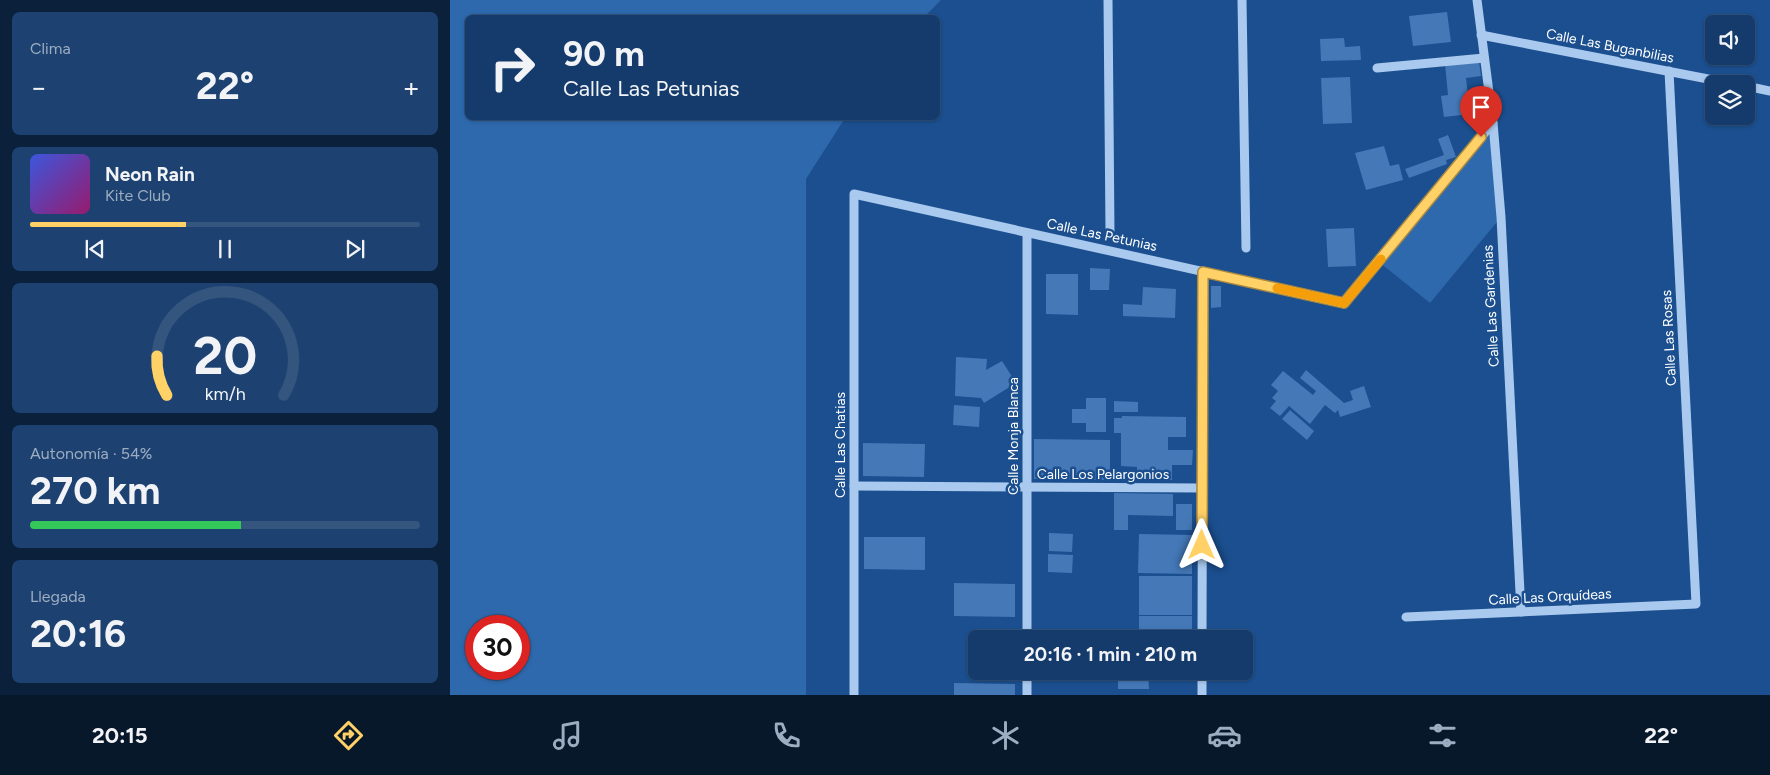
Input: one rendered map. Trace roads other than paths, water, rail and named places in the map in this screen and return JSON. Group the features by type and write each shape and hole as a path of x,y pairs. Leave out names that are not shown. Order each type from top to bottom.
{"street":[{"path":"1108,0 1110,232"},
{"path":"1242,0 1246,248"},
{"name":"Calle Las Gardenias","path":"1477,0 1493,123 1501,217 1521,612"},
{"name":"Calle Las Buganbilias","path":"1481,35 1705,78"},
{"path":"1377,68 1484,58"},
{"name":"Calle Las Rosas","path":"1669,71 1696,604"},
{"path":"1755,88 1770,91"},
{"name":"Calle Las Petunias","path":"854,194 1344,303 1493,123"},
{"name":"Calle Las Chatias","path":"854,194 854,695"},
{"name":"Calle Monja Blanca","path":"1027,233 1027,630"},
{"path":"1202,630 1203,272"},
{"name":"Calle Los Pelargonios","path":"854,486 1202,488"},
{"name":"Calle Las Orquídeas","path":"1406,617 1696,604"},
{"path":"1027,680 1027,695"},
{"path":"1202,680 1202,695"}]}
